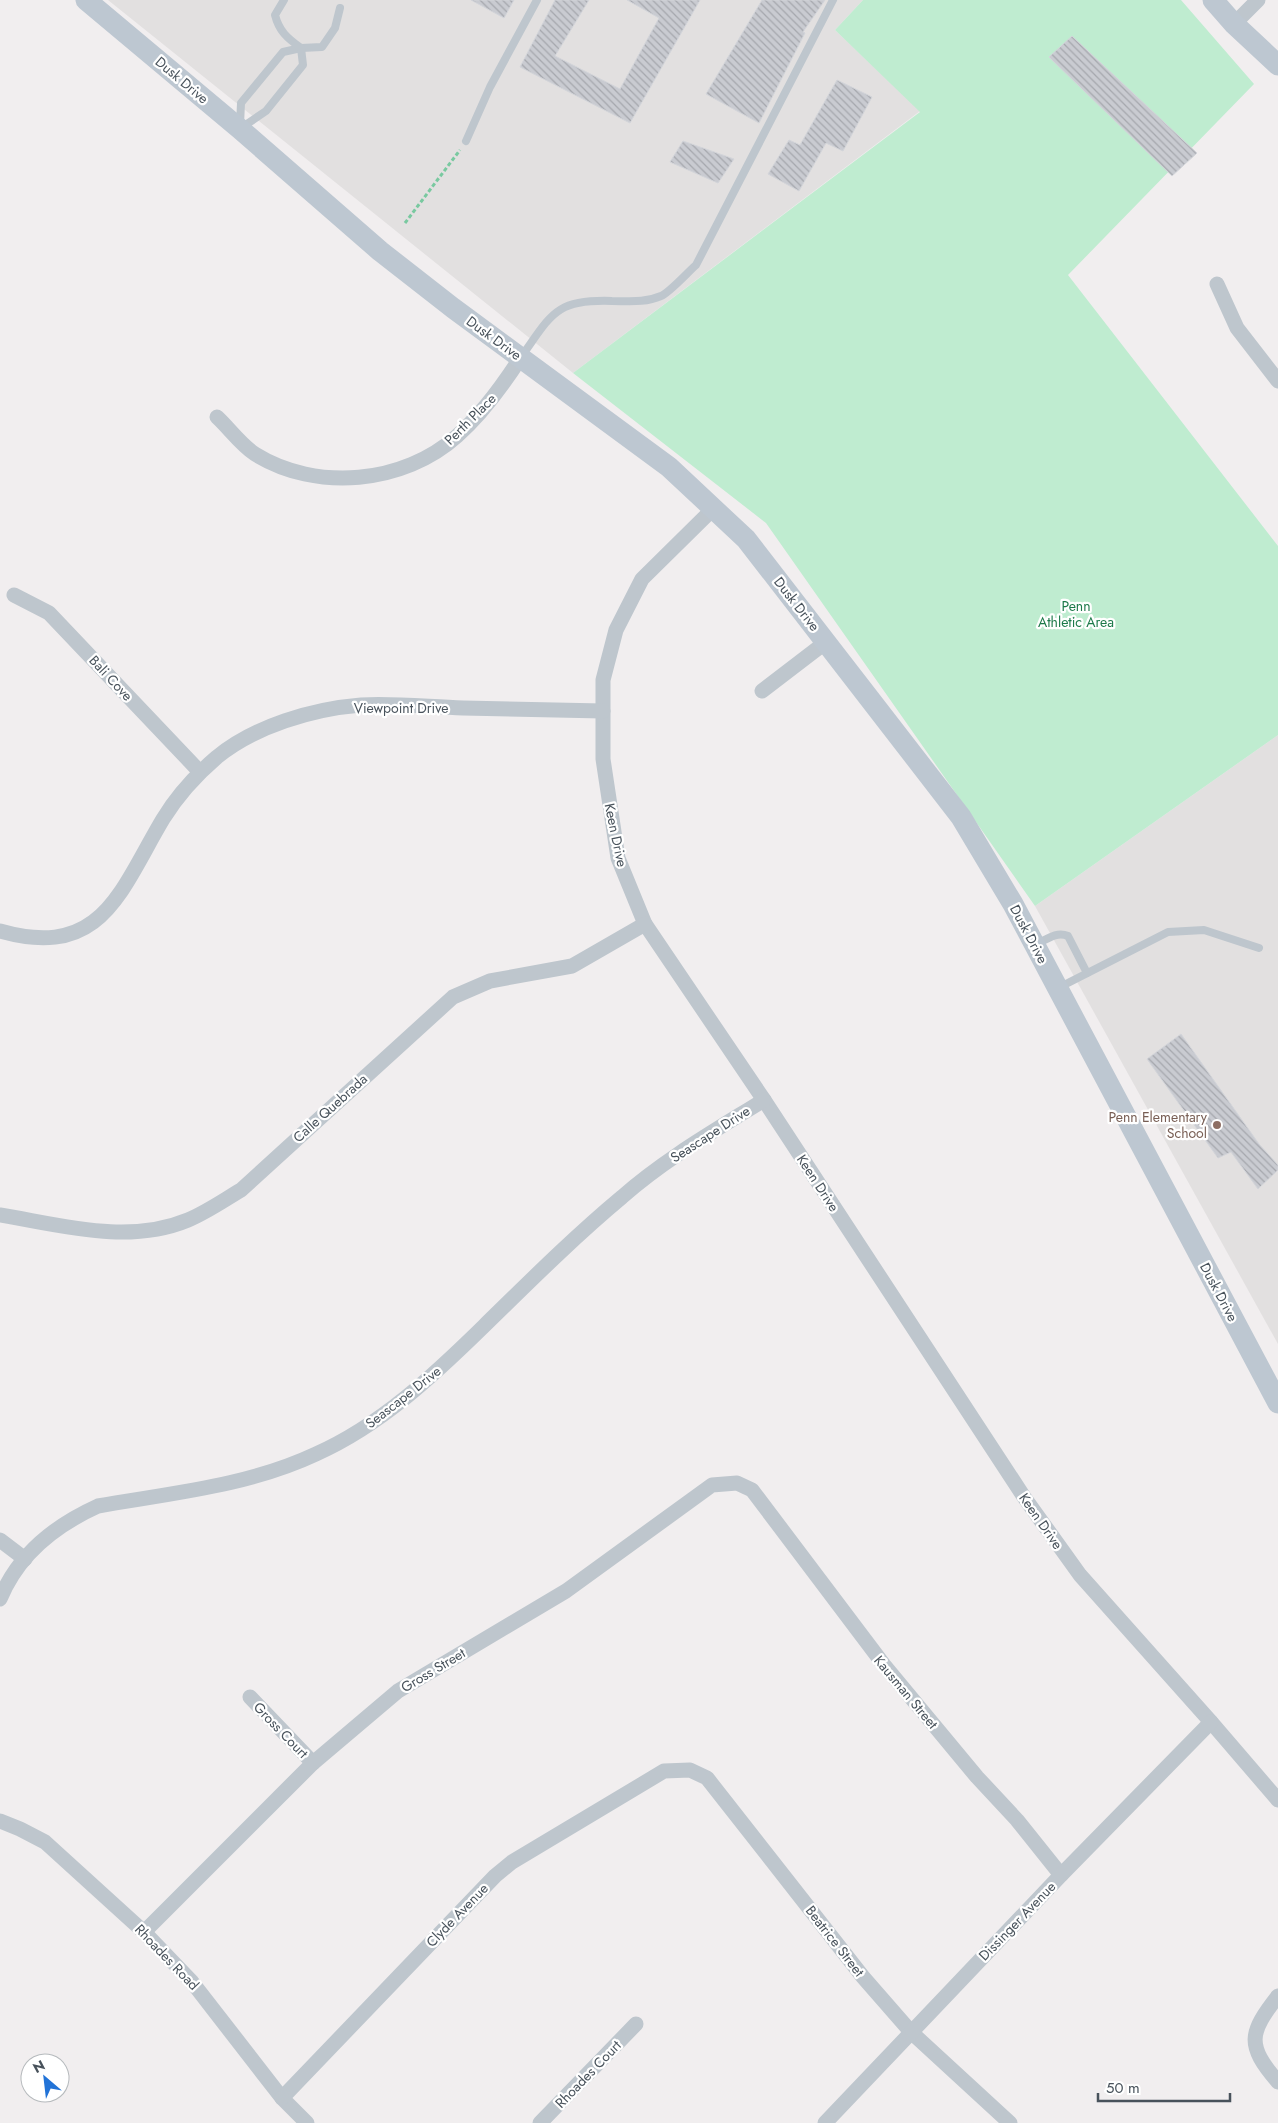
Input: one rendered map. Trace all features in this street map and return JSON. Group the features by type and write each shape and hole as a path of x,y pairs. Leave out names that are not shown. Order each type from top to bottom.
{"street":[{"name":"Dusk Drive","path":"86,0 380,250 453,308 669,467 746,539 961,818 1013,904 1278,1403"},
{"path":"1214,0 1234,24 1278,65"},
{"path":"1234,24 1258,0"},
{"path":"1217,284 1237,328 1276,375"},
{"name":"Perth Place","path":"217,417 254,453 288,469 307,474 345,478 384,474 423,459 457,436 503,386 521,357"},
{"name":"Keen Drive","path":"714,508 642,579 616,630 603,680 602,760 618,858 645,924 764,1100 1036,1514 1080,1576 1278,1800"},
{"name":"Bali Cove","path":"14,595 49,613 200,772"},
{"path":"762,691 826,642"},
{"name":"Viewpoint Drive","path":"0,931 28,938 59,937 90,924 104,914 121,894 169,810 186,786 200,772 238,742 266,728 304,715 361,706 602,711"},
{"name":"Calle Quebrada","path":"0,1215 80,1229 128,1233 162,1228 187,1220 241,1190 453,997 490,981 572,966 645,924"},
{"name":"Seascape Drive","path":"0,1600 12,1576 25,1559 51,1533 82,1513 98,1506 239,1482 263,1475 317,1454 363,1428 396,1405 436,1372 623,1195 658,1168 764,1100"},
{"name":"Gross Street","path":"144,1932 313,1763 398,1691 566,1592 712,1485 737,1483 752,1490 760,1501"},
{"name":"Kausman Street","path":"760,1501 884,1665 977,1777 1018,1820 1061,1876"},
{"path":"0,1540 25,1559"},
{"name":"Gross Court","path":"250,1697 313,1763"},
{"name":"Dissinger Avenue","path":"825,2123 1211,1722"},
{"name":"Beatrice Street","path":"664,1771 690,1770 707,1778 863,1977 911,2032 1010,2123"},
{"name":"Clyde Avenue","path":"282,2098 495,1876 512,1862 664,1771"},
{"name":"Rhoades Road","path":"0,1821 45,1842 144,1932 192,1982 282,2098 307,2123"},
{"path":"1278,1996 1260,2018 1254,2042 1264,2066 1278,2082"},
{"name":"Rhoades Court","path":"540,2123 636,2024"}],"lane":[{"path":"240,129 266,112 303,65 301,48 285,36 277,25 275,15 284,0"},
{"path":"466,141 490,87 537,0"},
{"path":"521,357 544,325 564,306 578,301 592,300 635,302 663,295 696,265 833,0"},
{"path":"240,129 240,103 283,52 322,46 335,28 340,8"},
{"path":"1058,988 1168,932 1204,930 1259,948"},
{"path":"1035,945 1057,934 1068,936 1087,973"}],"path":[{"path":"404,223 447,169 466,141"}],"shaded area":[{"path":"108,0 863,0 835,30 920,111 573,373"},
{"name":"Penn Elementary School","path":"1278,735 1278,1344 1035,906"}],"green space":[{"name":"Penn Athletic Area","path":"863,0 1181,0 1254,84 1068,275 1278,546 1278,735 1035,906 766,523 573,373 920,112 835,30"}],"building":[{"path":"471,0 514,0 504,18"},
{"path":"555,0 589,0 555,56 620,89 659,18 627,0 700,0 630,123 520,67"},
{"path":"762,0 825,0 803,32 805,33 759,123 706,94"},
{"path":"1072,36 1197,153 1172,176 1049,57"},
{"path":"837,80 872,97 843,151 826,143 799,191 768,174 789,140 800,145"},
{"path":"683,141 734,159 718,183 670,162"},
{"path":"1181,1034 1259,1144 1278,1165 1278,1170 1258,1189 1231,1152 1218,1158 1147,1059"}],"place":[{"name":"Penn Elementary School","path":"1217,1125"}]}
